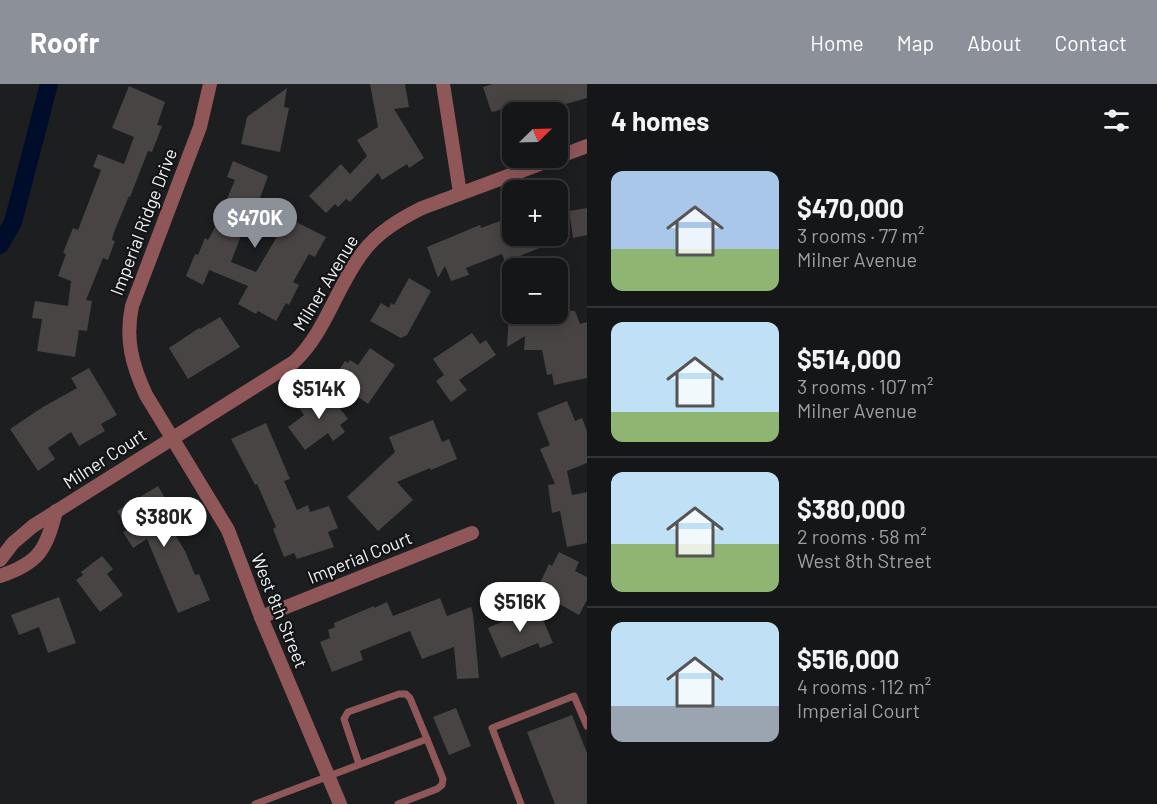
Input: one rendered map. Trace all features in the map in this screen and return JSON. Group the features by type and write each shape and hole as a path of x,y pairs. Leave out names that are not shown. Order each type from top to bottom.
{"street":[{"name":"Imperial Ridge Drive","path":"172,437 138,378 129,348 129,319 136,291 200,127 210,84"},
{"path":"443,84 460,194"},
{"name":"Milner Avenue","path":"568,153 587,146"},
{"name":"Milner Avenue","path":"172,437 294,362 305,351 326,320 355,264 374,239 405,216 528,168"},
{"name":"Milner Court","path":"0,560 13,543 33,526 172,437"},
{"name":"West 8th Street","path":"172,437 228,530 261,617 340,804"},
{"name":"Milner Court","path":"0,576 20,570 39,555 49,539 56,511"},
{"name":"Imperial Court","path":"261,617 472,532"}],"lane":[{"path":"359,764 344,719 348,712 399,694 406,694 410,698 443,779 442,785 398,804"},
{"path":"521,804 492,728 574,696 587,726"},
{"path":"255,804 427,739"}],"building":[{"path":"370,84 405,84 409,107 394,109 424,158 409,168 407,164 382,180 378,173 350,202 346,199 338,207 335,204 326,213 309,196 341,164 350,174 367,156 357,140 378,127"},
{"path":"493,84 587,84 587,98 568,103 502,102 502,109 493,112 483,87"},
{"path":"129,86 165,102 157,125 162,126 152,152 148,151 114,232 112,240 115,241 108,260 103,258 86,300 92,301 87,331 79,330 75,357 37,351 42,319 32,318 35,301 68,306 71,281 58,276 66,254 63,253 73,228 78,230 101,170 93,167 98,154 124,164 134,137 112,128"},
{"path":"287,88 284,107 289,108 280,152 241,144 247,117"},
{"path":"233,161 268,176 255,212 244,234 242,233 231,262 256,272 288,218 326,237 315,257 309,254 293,282 299,285 289,305 286,303 276,321 238,304 248,286 209,270 203,285 186,276 195,254 198,255 205,238 208,240 213,231 235,180 227,177"},
{"path":"587,208 587,235 573,238 569,211"},
{"path":"502,220 502,246 544,246 515,258 504,258 502,254 466,268 469,275 451,281 445,266 438,278 427,247 480,225 481,228"},
{"path":"409,278 431,291 407,335 401,338 370,321 381,303 389,308 391,303 394,305"},
{"path":"568,311 575,311 580,324 587,322 587,378 554,385 552,374 547,375 542,350 524,350 525,336 507,347 508,324 568,324"},
{"path":"220,317 240,347 188,379 169,348"},
{"path":"472,333 480,344 486,340 496,355 459,380 467,390 451,402 436,381 444,375 433,359"},
{"path":"370,348 395,365 368,404 333,379 345,361 348,363 350,360 358,365"},
{"path":"89,368 117,415 101,424 105,431 79,446 71,432 48,448 55,459 38,471 10,429 77,388 71,378"},
{"path":"324,388 348,419 340,425 345,432 333,441 328,433 305,450 288,427 304,415 299,408"},
{"path":"567,401 575,421 582,418 587,431 587,463 567,471 572,495 587,492 587,543 567,547 560,511 552,513 548,485 555,484 540,449 550,445 537,413"},
{"path":"433,420 442,442 449,439 457,459 397,482 413,500 378,531 347,497 395,452 389,437"},
{"path":"266,423 290,479 284,481 297,510 308,505 310,512 329,506 338,528 328,532 334,547 297,559 294,553 284,557 273,529 276,527 257,484 255,485 231,439"},
{"path":"158,486 172,510 163,515 185,551 195,575 199,574 210,600 178,613 147,539 133,548 123,532 128,529 117,511"},
{"path":"559,552 579,562 575,571 587,577 587,600 579,615 536,591 549,564 552,566"},
{"path":"102,556 113,569 107,574 123,595 100,612 76,580 83,575 81,572"},
{"path":"59,597 76,643 48,653 39,627 19,635 11,615"},
{"path":"440,598 447,616 471,607 479,678 457,679 454,647 422,659 410,631 360,651 363,660 332,672 320,642 330,638 328,630 335,627 334,623 387,602 393,616"},
{"path":"537,606 553,643 540,648 538,643 501,658 488,628"},
{"path":"456,708 471,746 449,755 433,717"},
{"path":"572,715 587,753 587,804 555,804 527,732"}],"waterway":[{"path":"0,245 13,222 49,84"}]}
